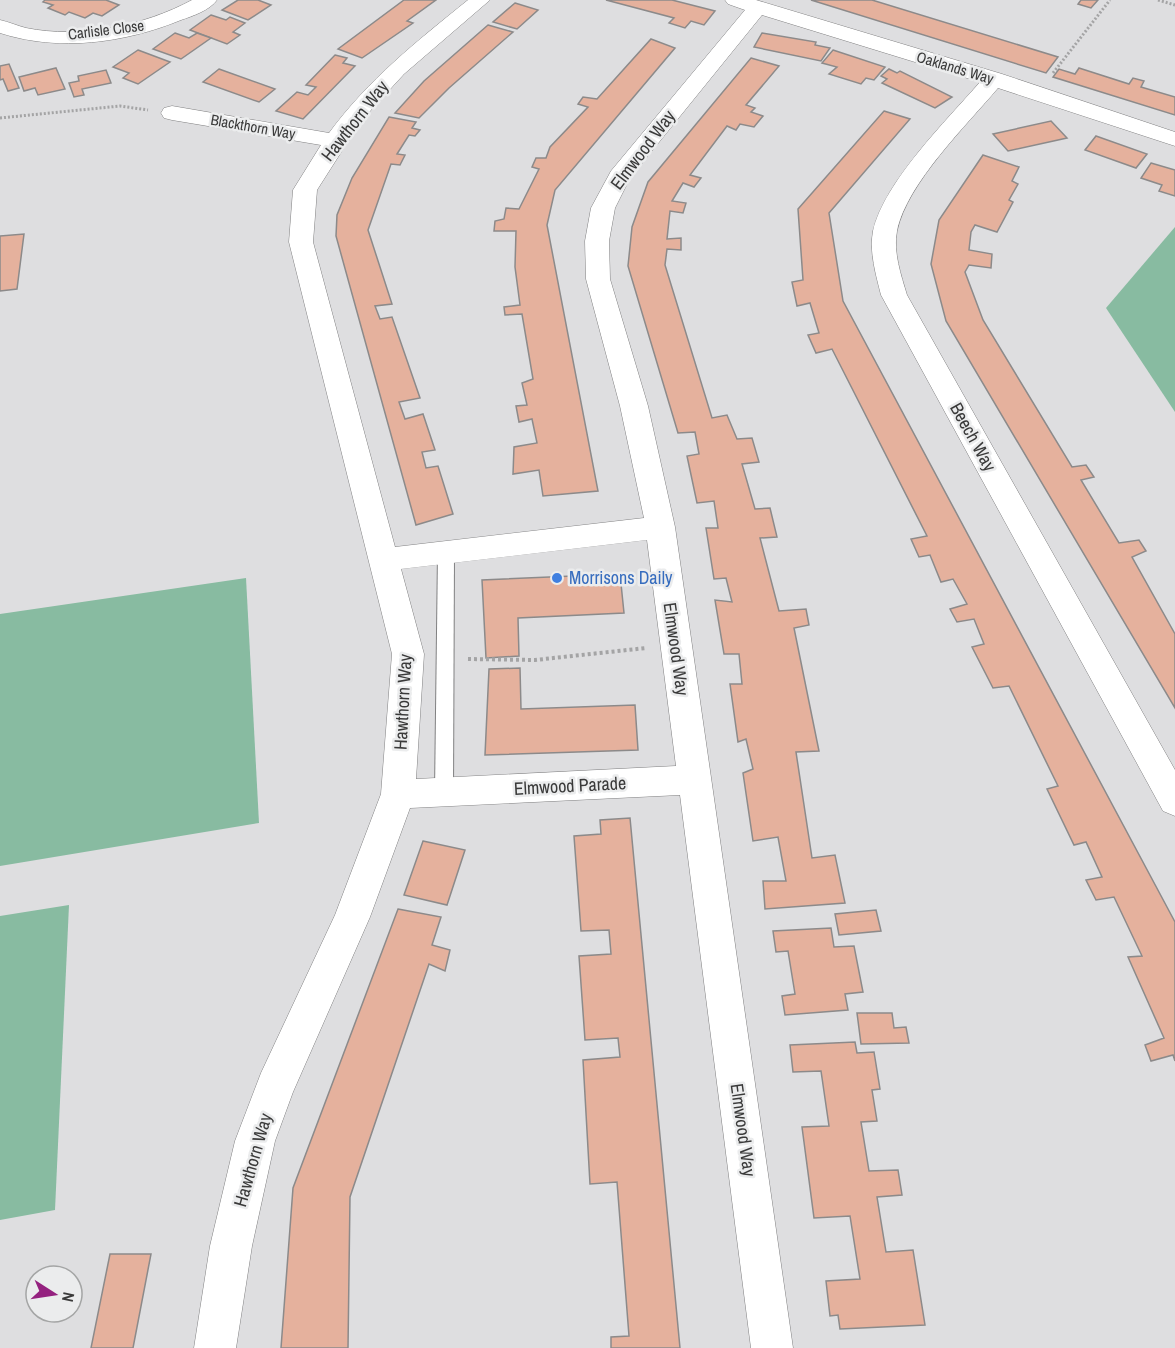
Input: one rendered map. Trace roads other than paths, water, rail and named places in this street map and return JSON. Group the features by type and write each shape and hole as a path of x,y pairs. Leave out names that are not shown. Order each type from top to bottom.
{"street":[{"name":"Carlisle Close","path":"0,26 33,35 115,33 165,22 207,0"},
{"name":"Hawthorn Way","path":"214,1348 231,1246 255,1141 275,1087 352,916 398,794 408,654 301,242 305,190 353,116 396,69 480,0"},
{"name":"Oaklands Way","path":"746,3 1038,93 1175,139"},
{"name":"Elmwood Way","path":"746,3 620,176 603,208 597,241 598,279 634,406 660,527 672,632 695,780 772,1348"},
{"name":"Beech Way","path":"994,80 930,156 897,202 885,230 886,260 894,296 1175,801"},
{"name":"Blackthorn Way","path":"172,113 335,141"},
{"path":"383,560 660,527"},
{"name":"Elmwood Parade","path":"398,794 695,780"}],"lane":[{"path":"444,792 446,552"}],"place":[{"name":"Morrisons Daily","path":"557,578"}]}
